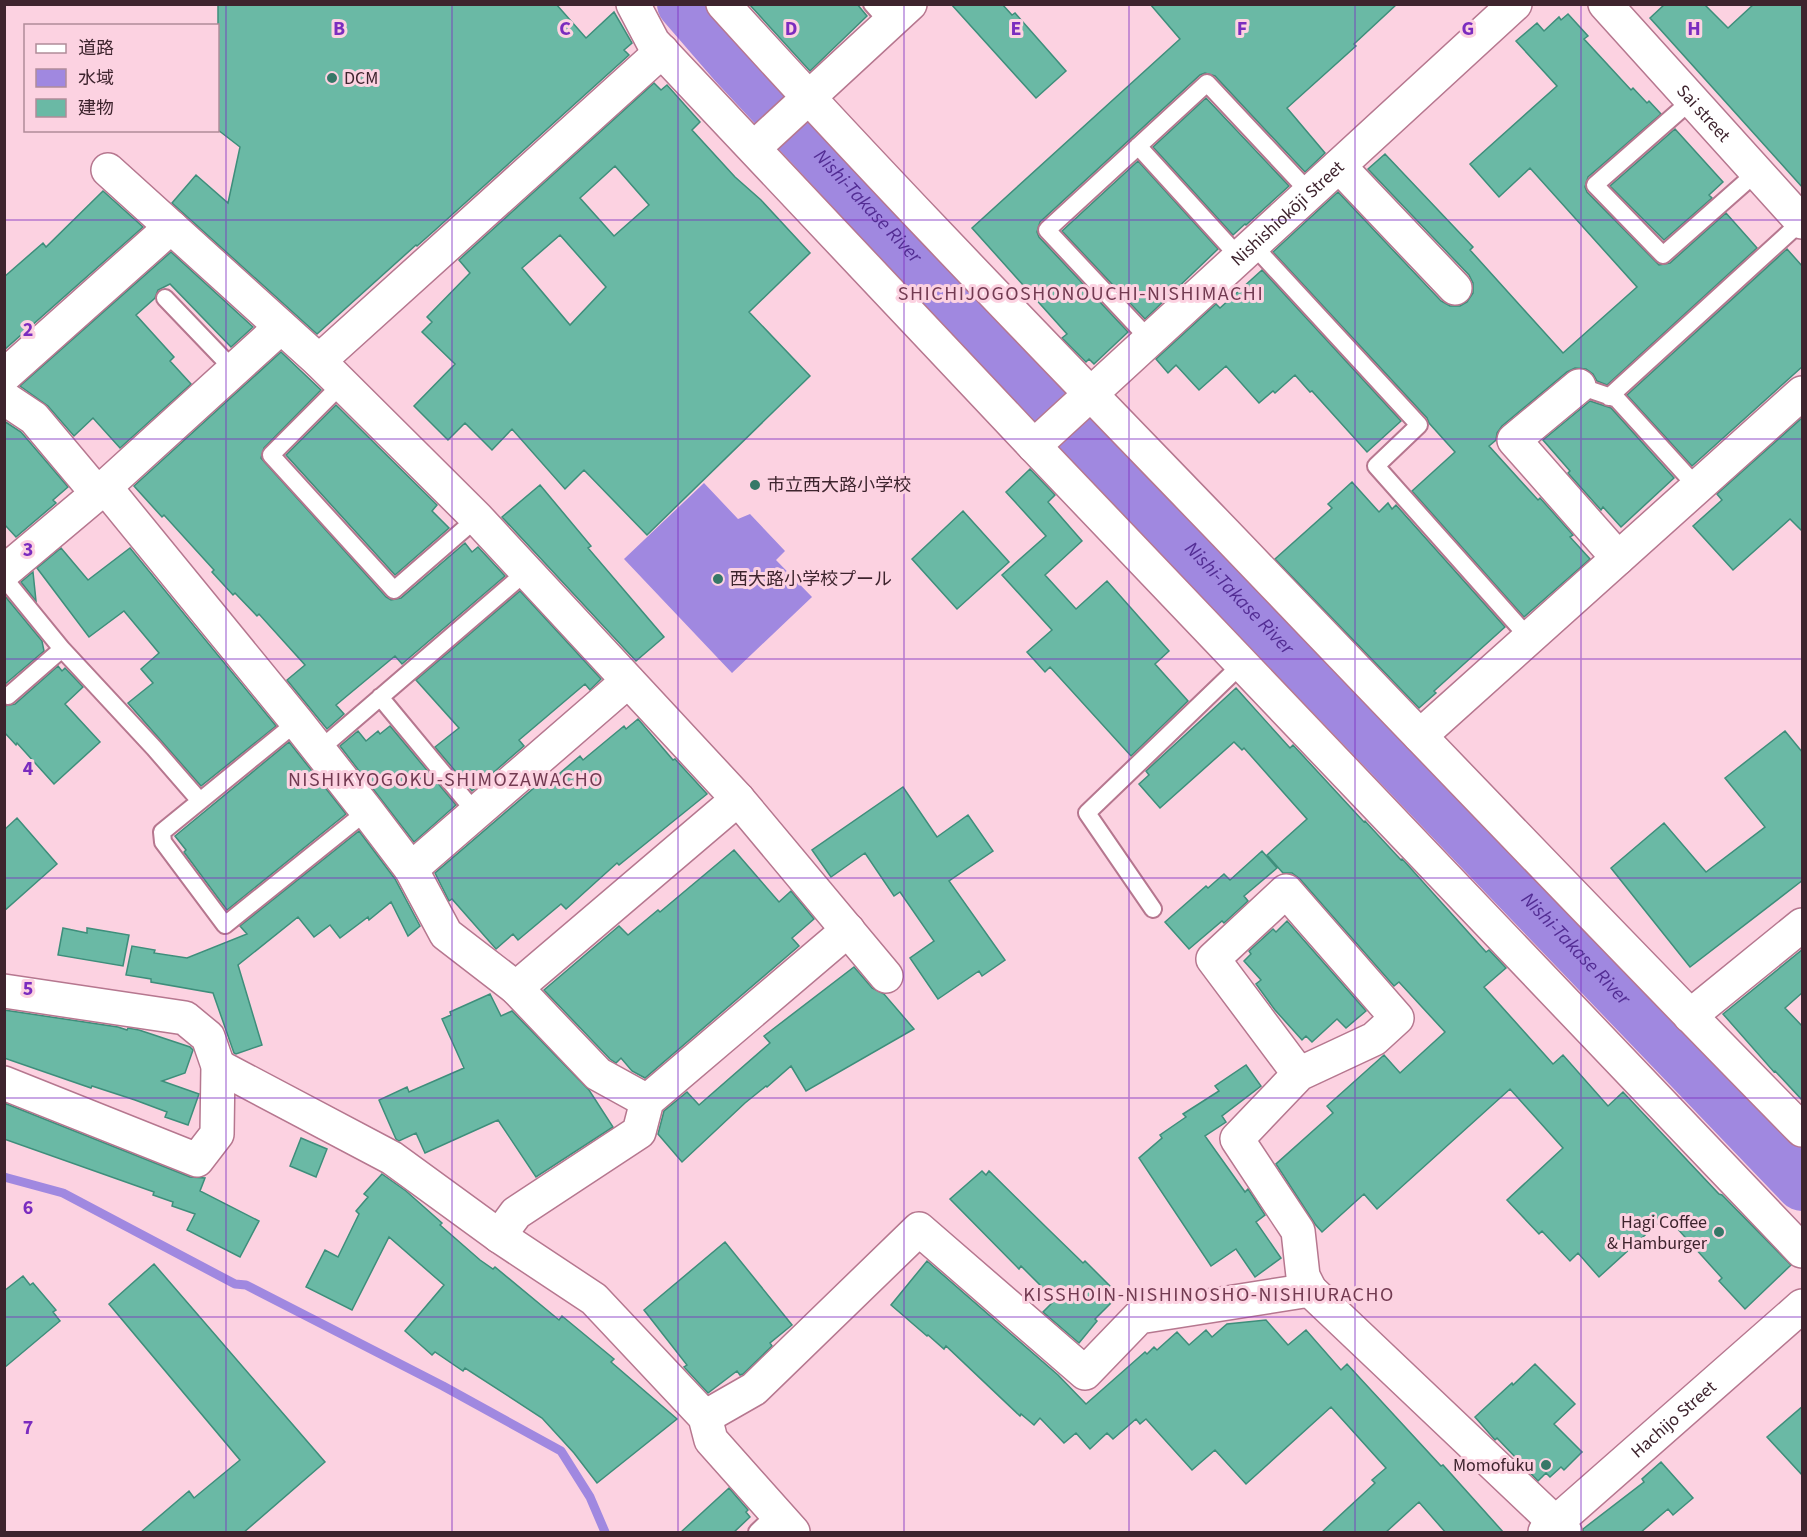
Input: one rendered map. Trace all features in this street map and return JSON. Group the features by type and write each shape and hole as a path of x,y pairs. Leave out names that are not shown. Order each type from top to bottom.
{"street":[{"path":"633,4 653,42 1034,446 1803,1251"},
{"path":"723,4 808,98 1090,394 1690,1016 1803,1130"},
{"name":"Nishishiokōji Street","path":"1034,446 1515,4"},
{"name":"Sai street","path":"1605,4 1802,221"},
{"path":"754,148 808,98 890,11"},
{"path":"331,372 662,51"},
{"path":"1339,166 1455,288"},
{"path":"108,170 331,372 477,519 738,800 886,976"},
{"path":"4,376 171,227"},
{"path":"7,567 101,490 282,327"},
{"path":"1594,391 1514,440 1618,558"},
{"path":"1420,736 1803,393"},
{"path":"4,398 34,418 101,490 297,722 411,869 446,934 516,988 598,1074 647,1101"},
{"path":"411,869 628,681"},
{"path":"516,988 738,800"},
{"path":"1299,1074 1213,959 1286,891 1397,1018 1374,1039 1299,1074 1237,1139 1298,1231 1303,1276 1310,1290 1556,1529"},
{"path":"1690,1016 1803,925"},
{"path":"499,1236 516,1213 639,1132 647,1101 848,930"},
{"path":"4,991 185,1018 208,1037 218,1066 218,1134 197,1160 4,1083"},
{"path":"218,1066 392,1158 499,1236 594,1299 705,1416 711,1440 775,1526"},
{"path":"705,1416 754,1389 919,1229 1085,1373 1139,1317 1310,1290"},
{"name":"Hachijo Street","path":"1556,1529 1803,1306"}],"lane":[{"path":"1150,340 1047,230 1206,83 1310,193"},
{"path":"1693,99 1595,184 1663,255 1757,172"},
{"path":"1138,146 1246,251 1419,426 1376,466 1529,638"},
{"path":"1594,391 1802,221"},
{"path":"165,298 234,370"},
{"path":"331,372 271,455 394,590 477,519"},
{"path":"1594,391 1617,399 1698,488"},
{"path":"7,567 62,649 200,801"},
{"path":"319,750 526,572"},
{"path":"8,696 62,649"},
{"path":"1153,909 1087,813 1242,664"},
{"path":"380,697 476,813"},
{"path":"297,722 162,832 163,842 225,925 367,811"}],"water":[{"name":"西大路小学校プール","path":"704,483 738,519 750,514 785,551 776,560 812,597 732,673 624,559"}],"building":[{"path":"218,4 556,4 586,38 614,12 632,43 624,50 629,55 317,334 172,203 196,175 228,203 240,147 219,131"},
{"path":"749,4 857,4 867,16 810,71"},
{"path":"951,4 1002,4 1012,15 1015,13 1066,71 1036,98"},
{"path":"1150,4 1397,4 1354,44 1356,46 1287,108 1325,153 1305,172 1215,76 1205,73 1200,75 1040,222 1037,232 1039,237 1128,332 1094,364 1089,359 1086,362 1062,338 1067,334 972,228 1180,39"},
{"path":"1665,4 1704,4 1728,28 1754,4 1803,4 1803,188 1650,18"},
{"path":"1568,14 1588,36 1584,39 1631,90 1633,88 1661,114 1588,177 1585,187 1587,192 1659,265 1670,263 1726,213 1757,248 1607,385 1597,381 1586,369 1575,368 1567,372 1502,426 1497,433 1496,440 1489,446 1538,500 1540,498 1573,535 1570,537 1590,559 1524,617 1412,491 1455,452 1427,418 1273,252 1338,192 1441,301 1450,306 1460,306 1467,302 1473,293 1473,283 1469,275 1368,169 1385,154 1473,247 1470,250 1563,353 1637,287 1530,168 1499,197 1470,164 1557,86 1516,41 1537,23 1544,31 1559,17 1561,20"},
{"path":"654,83 661,90 667,85 700,122 692,130 810,253 749,312 810,376 647,535 584,470 565,489 512,429 492,450 465,423 448,440 414,406 455,364 422,332 432,322 427,317 470,273 459,260","holes":["615,166 649,205 614,236 580,198","560,235 606,287 570,325 522,268"]},
{"path":"1206,98 1289,186 1233,235 1153,147"},
{"path":"1675,129 1723,182 1709,195 1712,198 1664,240 1610,186"},
{"path":"1138,161 1218,249 1145,319 1062,231"},
{"path":"103,191 143,227 4,350 4,277 43,243 46,247"},
{"path":"1787,249 1803,267 1803,366 1692,466 1627,395"},
{"path":"171,252 253,327 231,347 170,284 158,290 155,298 136,315 174,357 170,361 191,384 120,448 93,418 74,436 48,406 20,386"},
{"path":"1262,270 1401,421 1367,452 1295,375 1275,393 1273,391 1259,403 1226,366 1199,390 1176,365 1168,373 1156,359 1216,304 1220,308"},
{"path":"281,352 321,390 264,448 261,458 386,597 391,600 401,598 465,543 472,552 478,547 505,576 402,664 395,656 336,705 344,714 327,729 287,680 305,665 259,614 257,616 235,593 233,595 212,572 214,570 134,486"},
{"path":"1590,401 1611,408 1674,478 1621,527 1603,507 1601,510 1568,473 1570,471 1543,440"},
{"path":"336,405 437,505 432,511 449,528 395,575 286,455"},
{"path":"1802,418 1803,532 1790,519 1733,570 1693,526 1722,500 1717,494"},
{"path":"4,421 21,432 68,487 53,500 56,503 16,537 4,524"},
{"path":"1030,469 1055,495 1048,502 1082,541 1045,575 1076,609 1107,581 1169,651 1155,664 1188,701 1131,756 1050,667 1045,672 1027,652 1052,630 1002,575 1046,536 1006,492"},
{"path":"1352,482 1379,512 1388,503 1392,509 1396,505 1505,627 1434,691 1436,693 1419,708 1275,559 1332,508 1328,504"},
{"path":"540,485 591,546 588,548 664,637 636,661 502,517"},
{"path":"963,511 1009,562 957,609 912,559"},
{"path":"61,548 88,580 130,548 276,726 201,786 128,703 153,683 141,669 159,653 124,611 89,637 37,568"},
{"path":"33,572 36,601 21,582"},
{"path":"520,591 601,679 590,690 585,684 519,740 524,746 472,791 435,747 459,728 416,680"},
{"path":"4,595 42,641 44,651 4,685"},
{"path":"58,666 62,671 65,668 83,687 65,704 100,742 54,784 4,732 4,706 15,704"},
{"path":"1236,688 1290,748 1293,745 1364,822 1405,862 1486,952 1489,950 1506,968 1484,987 1553,1064 1563,1055 1608,1106 1623,1092 1719,1194 1791,1265 1745,1309 1719,1281 1722,1278 1666,1216 1599,1277 1578,1253 1570,1261 1542,1231 1539,1234 1507,1200 1563,1148 1510,1089 1377,1209 1364,1194 1322,1232 1315,1224 1276,1164 1333,1113 1327,1106 1384,1055 1400,1073 1445,1032 1399,982 1394,986 1300,879 1292,873 1283,873 1267,855 1307,819 1244,748 1242,750 1234,742 1160,808 1139,784 1149,775 1146,771"},
{"path":"638,719 673,760 675,759 707,794 619,865 617,863 566,909 561,904 518,940 513,934 496,949 452,899 449,901 435,873 549,775 553,779 580,756 583,760 624,726 626,729"},
{"path":"390,726 456,805 414,842 340,746 358,731 366,741 378,731 380,734"},
{"path":"1785,731 1803,753 1803,880 1690,967 1611,868 1664,823 1706,872 1765,827 1725,778"},
{"path":"289,742 346,814 227,910 184,852 186,850 175,836"},
{"path":"903,787 937,837 968,815 993,851 949,881 1005,960 982,976 979,971 938,999 910,958 934,941 900,892 894,896 865,853 831,877 812,850"},
{"path":"17,818 57,864 4,911 4,830"},
{"path":"359,831 395,879 420,926 408,936 391,902 369,920 368,917 340,938 330,925 314,937 298,917 238,965 262,1045 234,1053 213,993 126,975 132,946 155,950 154,953 187,958 247,934 240,926"},
{"path":"734,850 779,902 791,891 814,919 792,938 799,946 645,1078 632,1071 621,1058 616,1063 610,1059 544,990 619,926 628,935 658,910 660,912"},
{"path":"1262,851 1277,868 1244,896 1248,901 1224,923 1222,921 1189,949 1165,922 1206,886 1208,888 1224,874 1230,880"},
{"path":"1287,921 1366,1011 1346,1028 1337,1019 1312,1042 1306,1036 1302,1040 1275,1010 1256,984 1261,980 1244,961 1251,954 1249,951 1273,929 1276,932"},
{"path":"63,928 87,933 87,928 129,935 123,966 58,955"},
{"path":"1803,949 1803,992 1785,1008 1803,1027 1803,1101 1723,1014"},
{"path":"854,967 872,988 884,994 914,1029 806,1091 791,1066 745,1103 682,1162 658,1134 664,1111 687,1092 699,1105 770,1043 764,1036"},
{"path":"490,994 501,1016 512,1011 589,1090 613,1127 536,1177 498,1120 425,1153 416,1133 399,1141 396,1139 379,1100 407,1087 409,1092 464,1068 442,1019 451,1015 450,1012"},
{"path":"4,1010 139,1030 190,1047 193,1050 185,1073 162,1081 199,1094 188,1125 165,1117 167,1112 135,1100 92,1086 91,1088 4,1058"},
{"path":"1246,1065 1261,1086 1222,1116 1226,1122 1205,1136 1245,1192 1248,1189 1265,1215 1256,1222 1281,1258 1255,1277 1236,1249 1211,1266 1139,1158 1162,1138 1160,1135 1186,1117 1183,1114 1219,1091 1215,1086"},
{"path":"4,1103 190,1177 205,1178 200,1191 259,1221 240,1257 187,1230 195,1214 172,1206 173,1202 153,1195 154,1192 4,1139"},
{"path":"301,1138 327,1149 316,1177 290,1166"},
{"path":"982,1171 986,1175 989,1171 1119,1295 1095,1319 1097,1321 1079,1343 1043,1312 1055,1300 1021,1266 1019,1269 950,1199"},
{"path":"382,1174 406,1191 480,1260 493,1269 495,1267 559,1320 562,1316 614,1359 611,1362 677,1419 597,1483 574,1453 542,1418 465,1368 463,1371 435,1352 432,1355 405,1331 444,1285 389,1237 352,1310 306,1287 325,1250 338,1257 359,1214 356,1211 368,1197 364,1194"},
{"path":"725,1242 792,1325 770,1343 772,1346 743,1374 740,1375 737,1371 708,1393 684,1367 687,1365 644,1310"},
{"path":"927,1261 1058,1375 1086,1404 1145,1352 1147,1354 1154,1347 1157,1350 1177,1332 1189,1345 1206,1330 1212,1337 1227,1324 1266,1320 1288,1345 1306,1330 1341,1370 1347,1364 1504,1533 1446,1533 1419,1502 1385,1533 1321,1533 1375,1483 1372,1480 1386,1468 1331,1407 1246,1484 1215,1450 1192,1470 1146,1419 1140,1424 1136,1419 1113,1439 1107,1433 1090,1449 1076,1433 1064,1443 1040,1418 1034,1425 1021,1414 1020,1416 946,1346 944,1349 891,1305"},
{"path":"154,1264 325,1462 243,1533 140,1533 189,1491 194,1498 240,1460 109,1304"},
{"path":"23,1276 30,1285 33,1283 56,1310 53,1312 60,1321 4,1368 4,1291"},
{"path":"1535,1364 1575,1404 1554,1424 1582,1452 1564,1470 1561,1467 1550,1477 1546,1473 1538,1481 1497,1438 1495,1440 1475,1417"},
{"path":"1803,1406 1803,1476 1767,1437"},
{"path":"1661,1462 1693,1498 1673,1515 1668,1509 1640,1533 1583,1533 1583,1529 1644,1482 1642,1479"},
{"path":"729,1488 748,1510 746,1512 750,1517 733,1533 680,1533"}],"waterway":[{"name":"Nishi-Takase River","path":"683,4 734,63 1023,373 1802,1185"},
{"path":"4,1177 63,1193 235,1284 246,1285 443,1386 561,1451 590,1497 605,1532"}],"place":[{"name":"DCM","path":"332,78"},
{"name":"市立西大路小学校","path":"755,485"},
{"name":"西大路小学校プール","path":"718,579"},
{"name":"Hagi Coffee & Hamburger","path":"1719,1232"},
{"name":"Momofuku","path":"1546,1465"}],"district":[{"name":"SHICHIJOGOSHONOUCHI-NISHIMACHI","path":"1081,294"},
{"name":"NISHIKYOGOKU-SHIMOZAWACHO","path":"446,780"},
{"name":"KISSHOIN-NISHINOSHO-NISHIURACHO","path":"1209,1295"}]}
